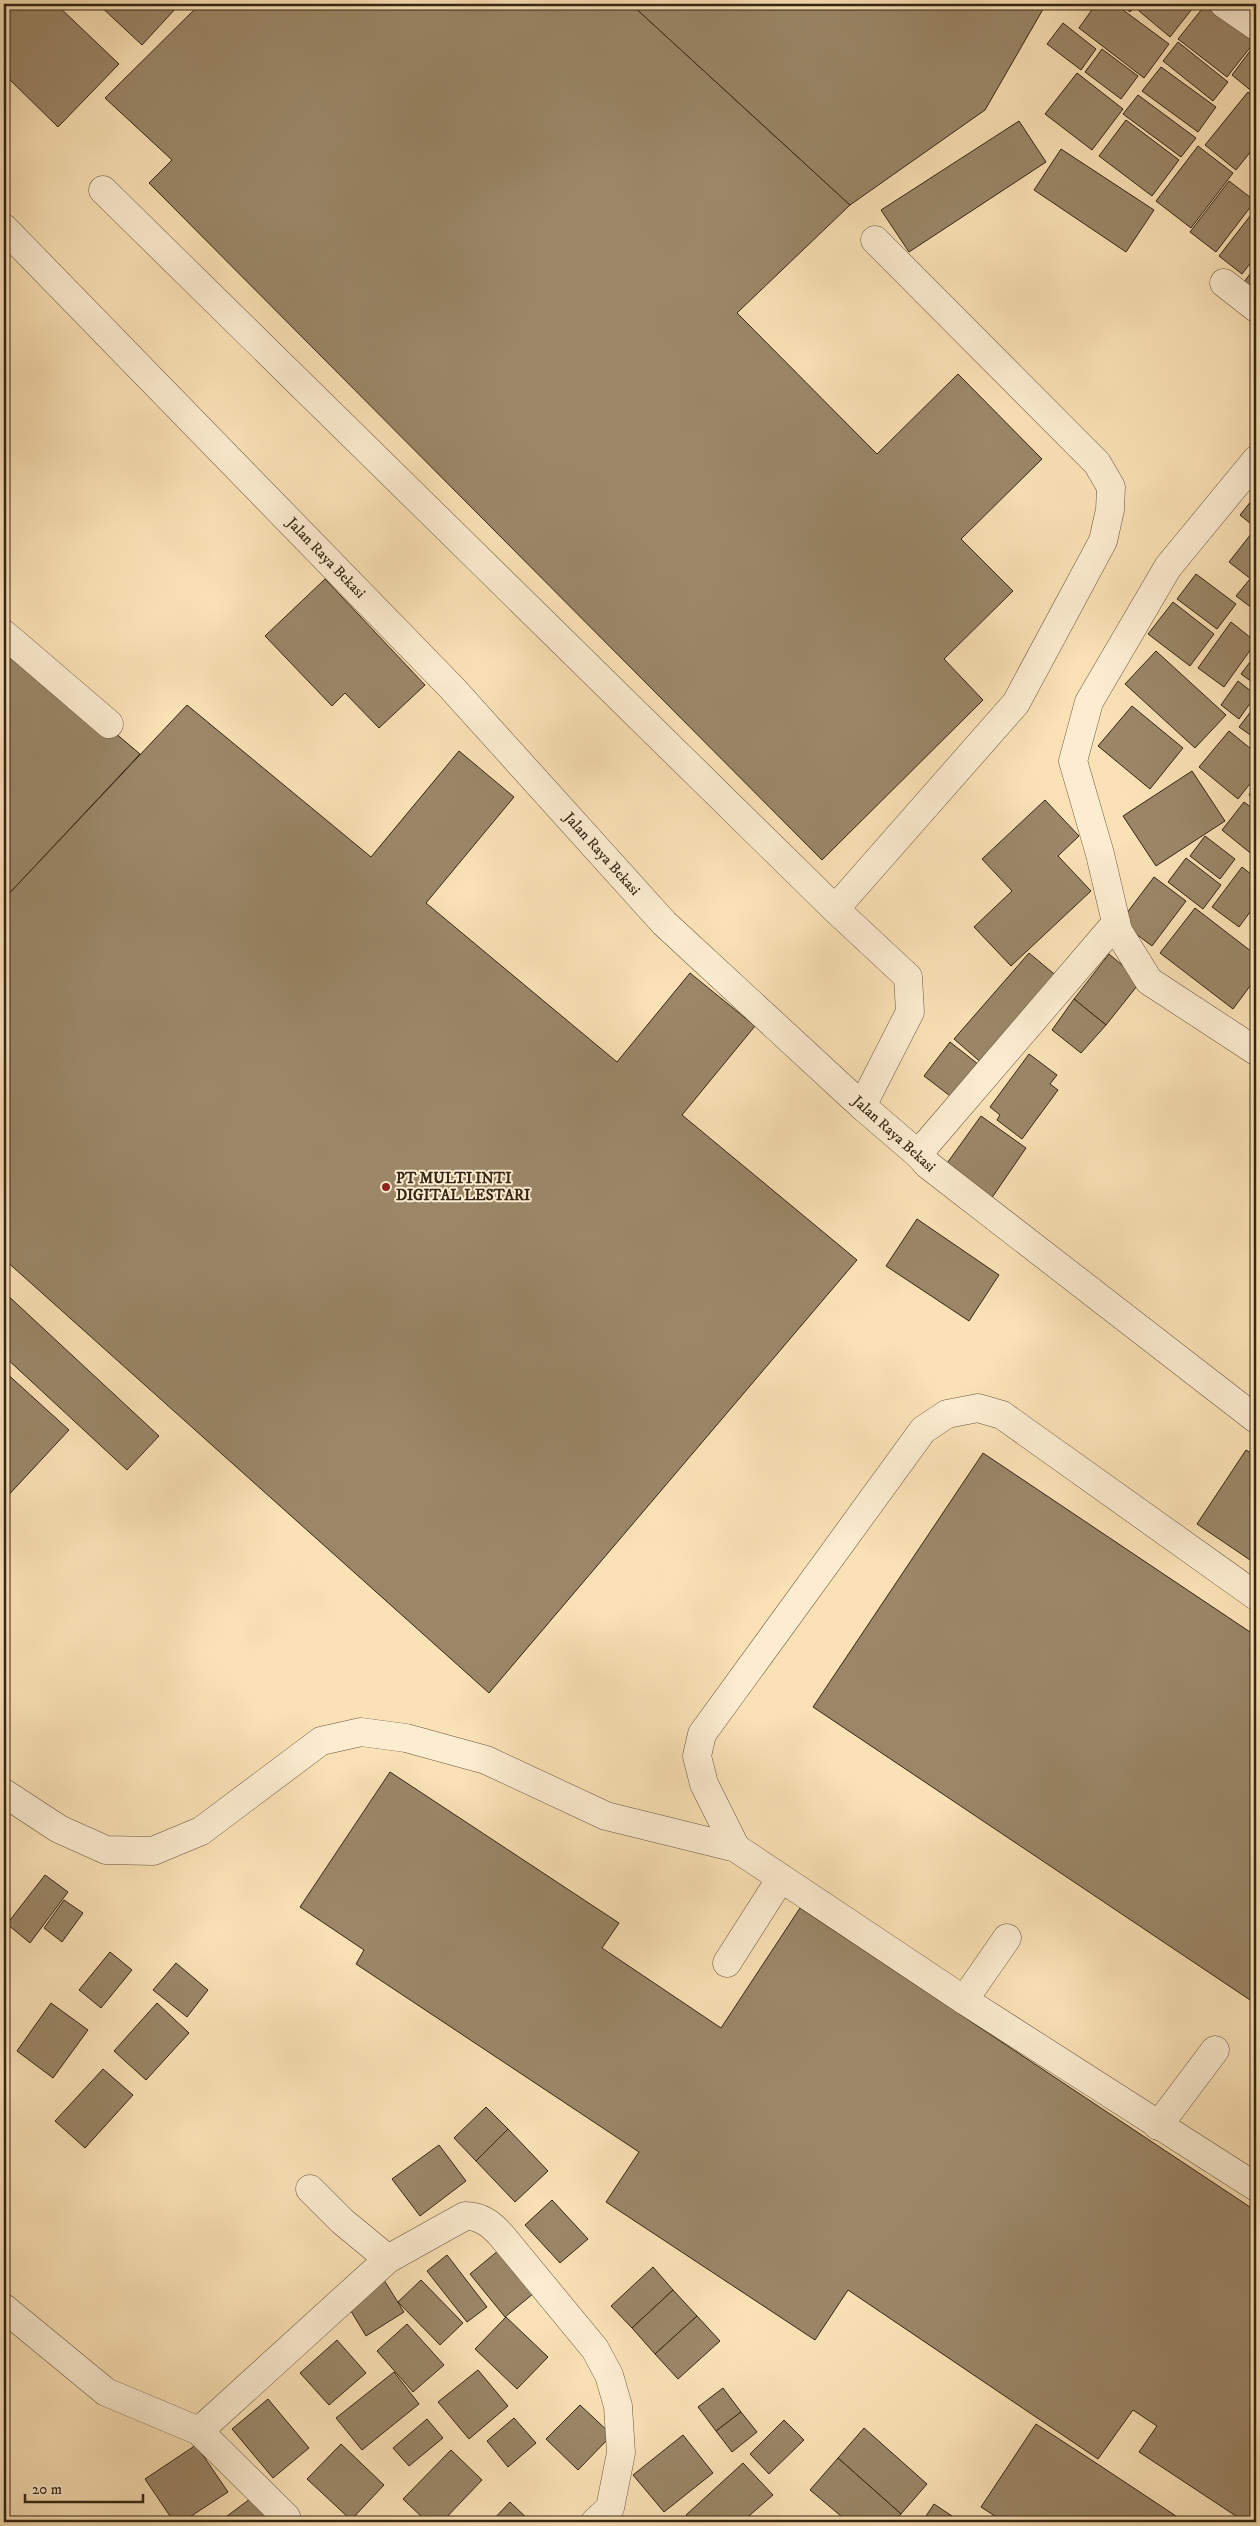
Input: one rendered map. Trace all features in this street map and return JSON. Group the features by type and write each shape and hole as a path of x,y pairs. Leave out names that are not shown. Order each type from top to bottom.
{"street":[{"path":"1224,4 1256,26"},
{"path":"103,190 835,909 908,977 910,1012 862,1106"},
{"name":"Jalan Raya Bekasi","path":"4,228 446,681 664,923 928,1165 1256,1419"},
{"path":"835,909 1016,703 1103,541 1110,510 1111,487 1097,463 875,240"},
{"path":"1224,283 1256,308"},
{"path":"1256,460 1168,568 1089,702 1073,761 1100,854 1118,931 1149,980 1256,1051"},
{"path":"4,634 109,724"},
{"path":"918,1154 1116,923"},
{"path":"736,1848 704,1784 697,1756 702,1734 923,1430 947,1414 978,1408 1002,1415 1256,1596"},
{"path":"4,1793 59,1829 106,1850 153,1851 201,1831 321,1741 361,1732 406,1738 486,1760 606,1816 736,1848 964,2000 1256,2187"},
{"path":"727,1964 782,1878"},
{"path":"964,2000 1007,1938"},
{"path":"1158,2126 1215,2050"},
{"path":"310,2189 342,2221 388,2259"},
{"path":"199,2431 388,2259 465,2216 473,2216 493,2225 594,2349 609,2375 618,2406 621,2453 609,2517"},
{"path":"4,2308 106,2392 199,2431 257,2487 286,2517 288,2522"}],"building":[{"path":"4,4 56,4 119,64 58,127 4,74"},
{"path":"98,4 174,4 177,7 142,45"},
{"path":"200,4 631,4 850,205 737,313 877,454 958,374 1042,459 961,539 1013,591 944,659 983,700 822,860 149,183 172,160 105,98"},
{"path":"631,4 1046,4 985,110 850,205"},
{"path":"1096,4 1115,4 1169,44 1144,78 1079,28"},
{"path":"1120,4 1137,4 1130,12"},
{"path":"1145,4 1196,4 1170,37 1139,11"},
{"path":"1206,4 1219,4 1256,34 1256,40 1227,77 1178,39"},
{"path":"1063,23 1096,49 1081,70 1047,44"},
{"path":"1178,42 1228,82 1213,101 1163,61"},
{"path":"1256,43 1256,90 1254,93 1232,75"},
{"path":"1102,49 1138,76 1121,99 1085,72"},
{"path":"1161,67 1216,107 1198,132 1142,91"},
{"path":"1077,73 1123,109 1092,150 1045,114"},
{"path":"1248,92 1256,99 1256,145 1236,170 1205,145"},
{"path":"1138,95 1196,138 1181,157 1123,114"},
{"path":"1126,120 1179,160 1152,196 1099,156"},
{"path":"1019,121 1046,162 909,252 881,210"},
{"path":"1198,146 1233,173 1191,228 1156,201"},
{"path":"1061,149 1154,210 1126,252 1034,190"},
{"path":"1229,181 1255,201 1216,252 1190,232"},
{"path":"1254,211 1256,212 1256,256 1242,274 1219,256"},
{"path":"1256,266 1256,291 1244,282"},
{"path":"1256,495 1256,528 1240,515"},
{"path":"1256,529 1256,583 1229,562"},
{"path":"1196,574 1236,604 1217,629 1177,599"},
{"path":"325,579 425,685 379,728 345,693 332,706 265,636"},
{"path":"1250,579 1256,584 1256,611 1236,596"},
{"path":"1173,602 1214,634 1190,666 1148,634"},
{"path":"1231,622 1256,642 1224,687 1198,668"},
{"path":"4,639 140,754 4,899"},
{"path":"1156,651 1226,715 1195,748 1125,684"},
{"path":"1256,654 1256,685 1241,674"},
{"path":"1238,681 1256,695 1239,719 1221,705"},
{"name":"PT MULTI INTI DIGITAL LESTARI","path":"187,705 371,857 459,751 514,797 426,903 617,1062 690,973 755,1026 682,1115 857,1260 489,1693 4,1259 4,899"},
{"path":"1132,706 1183,748 1150,789 1098,746"},
{"path":"1252,710 1256,713 1256,739 1239,727"},
{"path":"1229,731 1256,753 1256,776 1238,799 1199,767"},
{"path":"1192,771 1225,821 1156,866 1123,816"},
{"path":"1256,785 1256,801 1249,795"},
{"path":"1045,800 1079,836 1058,856 1091,891 1011,966 974,927 1012,891 982,859"},
{"path":"1244,802 1256,811 1256,853 1254,856 1222,830"},
{"path":"1205,836 1235,859 1220,879 1190,856"},
{"path":"1186,858 1221,885 1203,909 1168,882"},
{"path":"1242,867 1256,878 1256,904 1239,927 1212,907"},
{"path":"1154,877 1186,901 1152,946 1120,922"},
{"path":"1195,908 1256,955 1256,978 1233,1009 1160,953"},
{"path":"1029,953 1059,978 984,1065 954,1039"},
{"path":"1109,954 1141,981 1106,1025 1074,999"},
{"path":"1074,999 1106,1025 1081,1053 1052,1030"},
{"path":"950,1042 983,1068 958,1102 924,1076"},
{"path":"1029,1054 1057,1075 1050,1084 1058,1090 1022,1139 997,1120 1000,1115 990,1107"},
{"path":"981,1116 1026,1148 991,1199 945,1166"},
{"path":"917,1219 999,1275 969,1321 886,1266"},
{"path":"4,1292 159,1436 127,1470 4,1356"},
{"path":"4,1371 69,1430 4,1500"},
{"path":"1246,1450 1256,1456 1256,1564 1197,1524"},
{"path":"983,1453 1256,1636 1256,2004 813,1707"},
{"path":"390,1772 619,1923 602,1948 721,2028 800,1908 1256,2211 1256,2522 1245,2522 1139,2452 1157,2426 1133,2410 1098,2459 848,2290 815,2340 606,2202 639,2152 356,1964 364,1950 300,1907"},
{"path":"45,1875 68,1892 30,1943 7,1924"},
{"path":"64,1900 83,1913 62,1942 44,1928"},
{"path":"110,1952 132,1970 101,2008 79,1990"},
{"path":"176,1963 208,1990 187,2017 153,1990"},
{"path":"51,2003 88,2030 53,2078 17,2051"},
{"path":"157,2003 189,2033 146,2080 114,2051"},
{"path":"103,2069 133,2095 85,2148 55,2121"},
{"path":"486,2107 508,2129 476,2161 454,2138"},
{"path":"508,2129 548,2171 515,2202 476,2161"},
{"path":"439,2145 466,2181 420,2216 392,2179"},
{"path":"552,2200 588,2239 560,2263 525,2225"},
{"path":"499,2250 534,2293 505,2317 470,2274"},
{"path":"447,2255 487,2307 467,2322 427,2271"},
{"path":"653,2267 673,2290 632,2328 611,2306"},
{"path":"384,2280 404,2312 366,2336 346,2303"},
{"path":"421,2280 463,2323 440,2345 398,2302"},
{"path":"673,2290 697,2316 655,2354 632,2328"},
{"path":"697,2316 720,2341 678,2379 655,2354"},
{"path":"506,2317 548,2357 517,2389 475,2349"},
{"path":"407,2324 444,2365 413,2392 377,2351"},
{"path":"337,2340 366,2373 329,2405 300,2373"},
{"path":"478,2370 508,2406 469,2439 438,2402"},
{"path":"394,2372 419,2404 362,2450 336,2418"},
{"path":"723,2388 741,2412 716,2431 698,2407"},
{"path":"268,2399 309,2448 273,2478 232,2429"},
{"path":"580,2405 612,2435 578,2470 546,2439"},
{"path":"741,2412 757,2432 732,2452 716,2431"},
{"path":"514,2418 536,2443 508,2467 487,2441"},
{"path":"427,2419 443,2438 409,2466 393,2448"},
{"path":"784,2420 804,2440 769,2474 750,2454"},
{"path":"1036,2424 1185,2522 1004,2522 981,2507"},
{"path":"864,2428 927,2484 901,2514 838,2458"},
{"path":"683,2435 713,2473 664,2512 633,2475"},
{"path":"341,2444 384,2485 351,2520 307,2479"},
{"path":"196,2445 228,2492 182,2522 174,2522 145,2479"},
{"path":"451,2450 482,2480 442,2522 427,2522 403,2499"},
{"path":"838,2458 901,2514 894,2522 848,2522 810,2490"},
{"path":"743,2463 773,2495 742,2522 692,2522 686,2515"},
{"path":"254,2496 273,2522 219,2522"},
{"path":"510,2502 531,2522 491,2522"},
{"path":"934,2504 961,2522 922,2522"}],"place":[{"name":"PT MULTI INTI DIGITAL LESTARI","path":"386,1187"}]}
